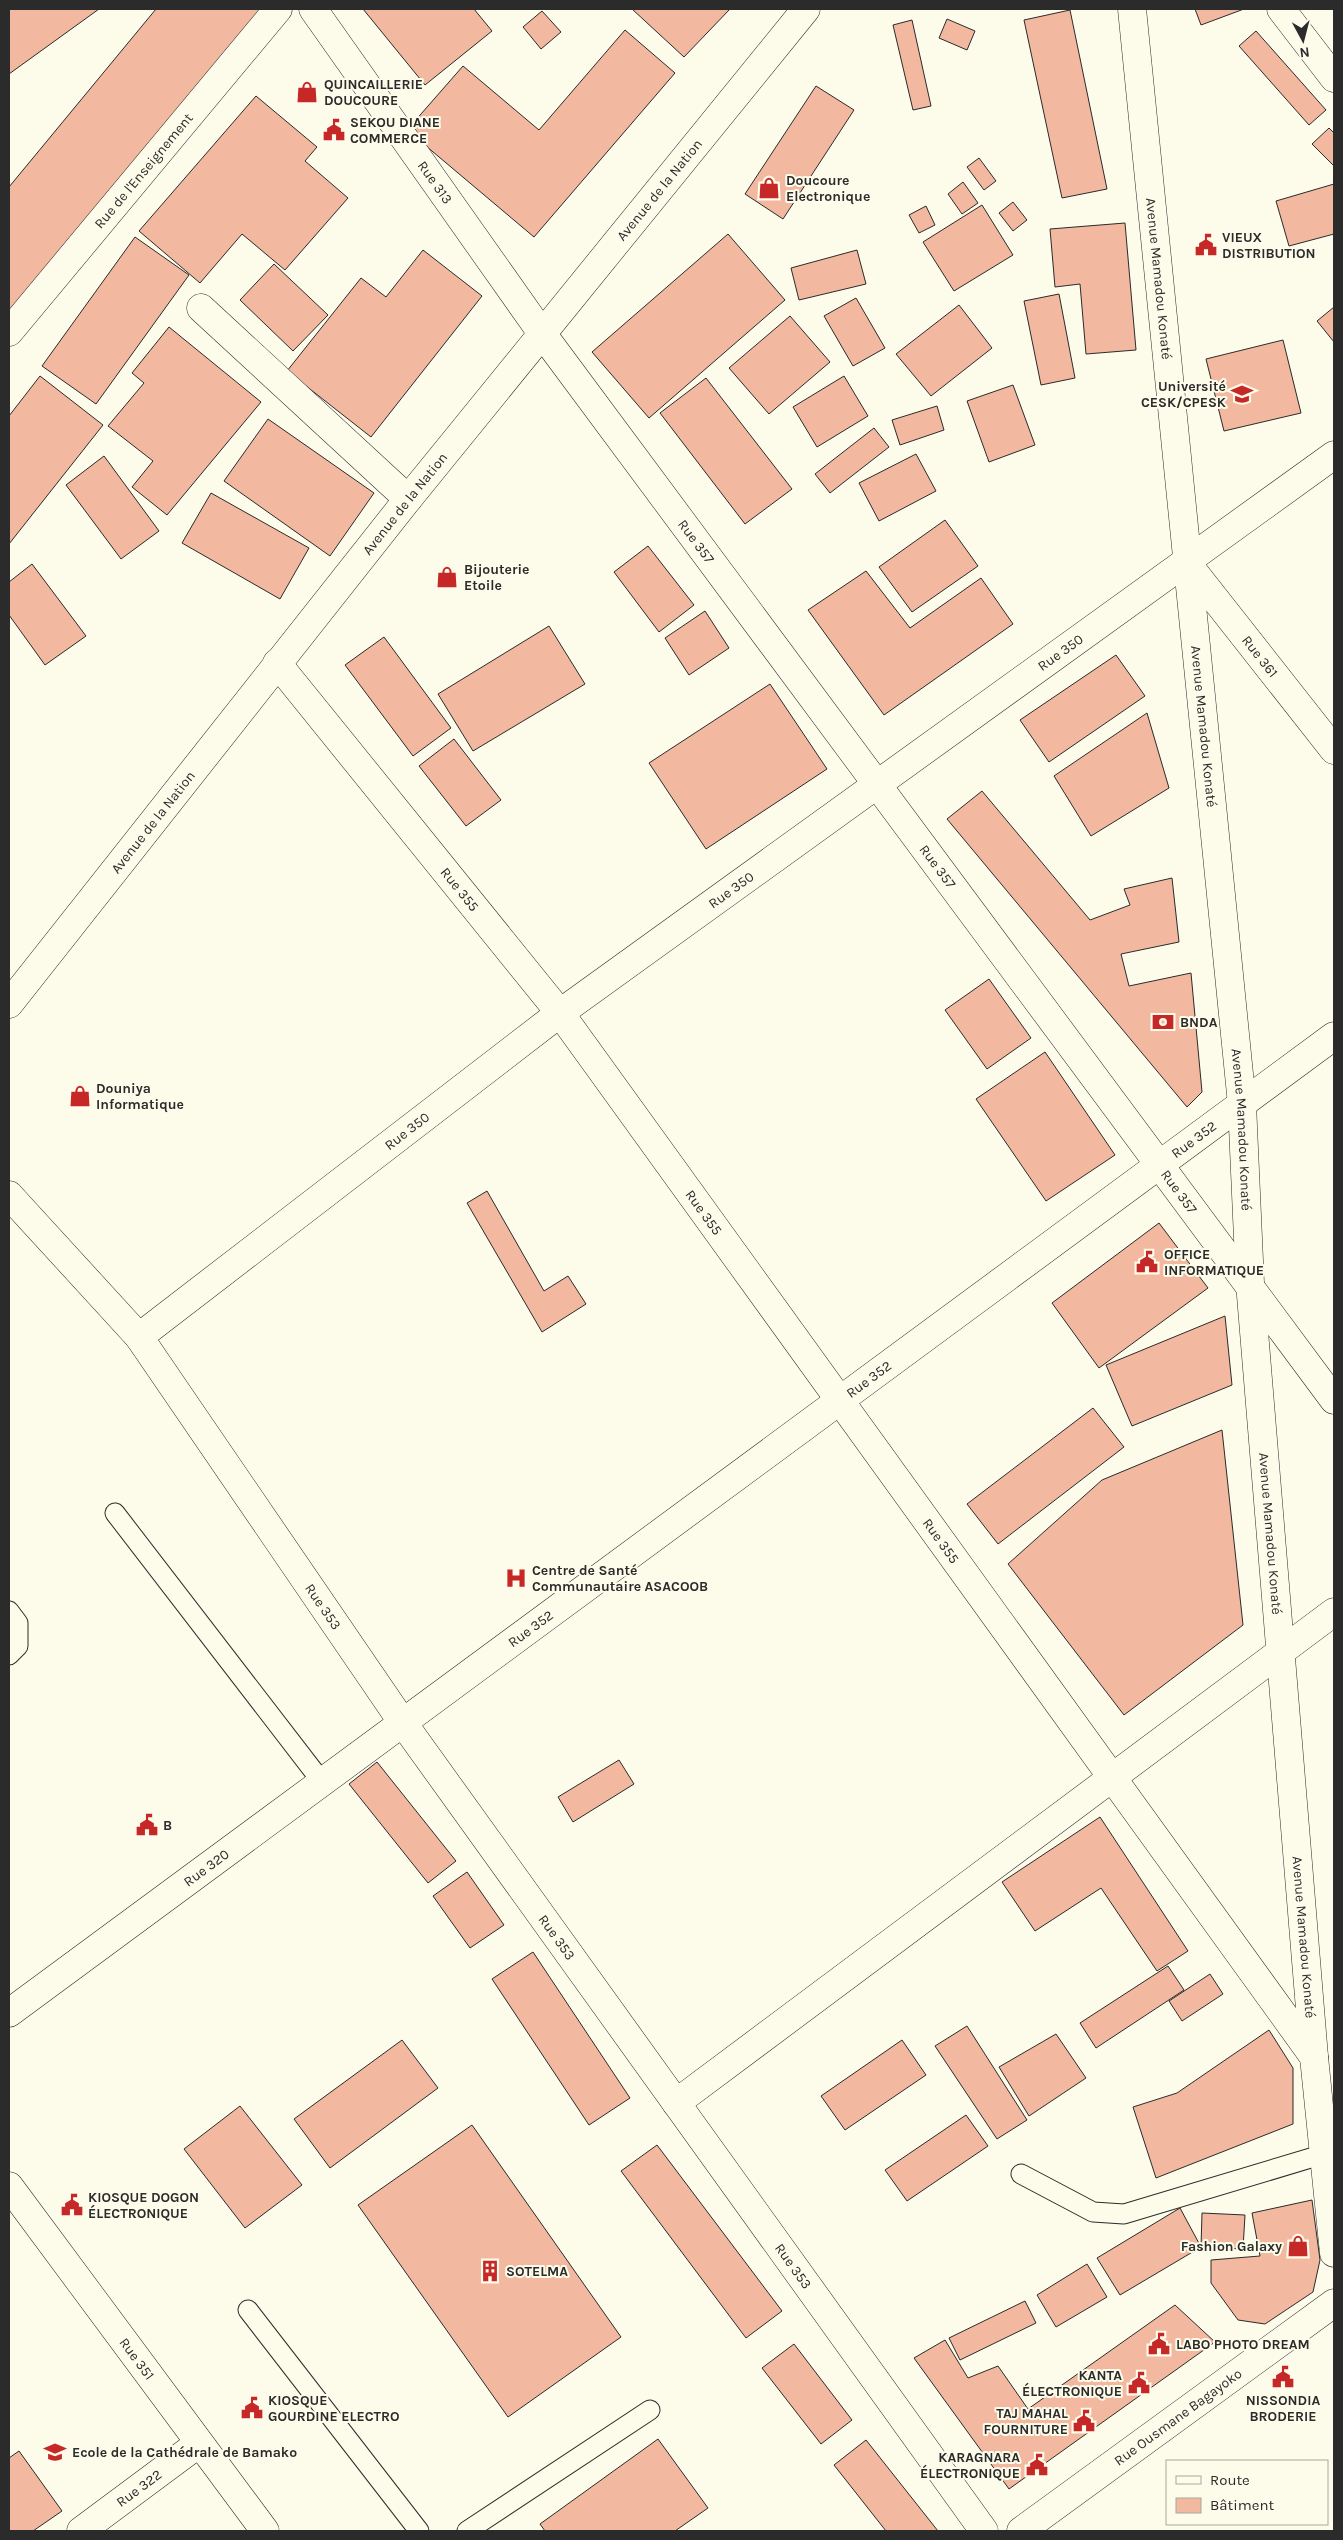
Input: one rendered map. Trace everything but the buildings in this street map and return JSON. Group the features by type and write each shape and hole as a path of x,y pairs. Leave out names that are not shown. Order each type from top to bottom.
{"street":[{"name":"Rue de l'Enseignement","path":"9,332 278,9"},
{"name":"Rue 313","path":"313,9 541,332"},
{"name":"Avenue de la Nation","path":"9,1004 277,663 541,332 806,9"},
{"name":"Avenue Mamadou Konaté","path":"1132,9 1186,562 1242,1104 1250,1283 1314,2056 1334,2253"},
{"path":"1281,9 1334,78"},
{"path":"201,308 408,499"},
{"name":"Rue 357","path":"541,332 1250,1283 1334,1400"},
{"name":"Rue 350","path":"139,1337 560,1013 1334,455"},
{"name":"Rue 361","path":"1186,562 1334,750"},
{"name":"Rue 355","path":"277,663 560,1013 1314,2056"},
{"name":"Rue 352","path":"403,1723 1334,1036"},
{"name":"Rue 353","path":"9,1195 139,1337 403,1723 984,2531"},
{"path":"676,2103 1334,1612"},
{"name":"Rue 320","path":"9,2013 403,1723"},
{"name":"Rue 351","path":"9,2186 198,2444 265,2531"},
{"name":"Rue Ousmane Bagayoko","path":"1021,2531 1334,2302"},
{"name":"Rue 322","path":"81,2531 198,2444"}],"lane":[{"path":"115,1513 322,1782"},
{"path":"9,1610 18,1623 18,1646 9,1655"},
{"path":"1021,2174 1093,2212 1124,2214 1324,2154"},
{"path":"248,2310 419,2531"},
{"path":"467,2531 650,2410"}],"place":[{"name":"QUINCAILLERIE DOUCOURE","path":"307,92"},
{"name":"SEKOU DIANE COMMERCE","path":"334,130"},
{"name":"Doucoure Electronique","path":"769,188"},
{"name":"VIEUX DISTRIBUTION","path":"1206,245"},
{"name":"Université CESK/CPESK","path":"1242,394"},
{"name":"Bijouterie Etoile","path":"447,577"},
{"name":"BNDA","path":"1163,1022"},
{"name":"Douniya Informatique","path":"80,1096"},
{"name":"OFFICE INFORMATIQUE","path":"1147,1262"},
{"name":"Centre de Santé Communautaire ASACOOB","path":"516,1578"},
{"name":"B","path":"147,1825"},
{"name":"KIOSQUE DOGON ÉLECTRONIQUE","path":"72,2205"},
{"name":"Fashion Galaxy","path":"1298,2246"},
{"name":"SOTELMA","path":"490,2271"},
{"name":"LABO PHOTO DREAM","path":"1159,2344"},
{"name":"NISSONDIA BRODERIE","path":"1283,2377"},
{"name":"KANTA ÉLECTRONIQUE","path":"1139,2383"},
{"name":"KIOSQUE GOURDINE ELECTRO","path":"252,2408"},
{"name":"TAJ MAHAL FOURNITURE","path":"1084,2421"},
{"name":"Ecole de la Cathédrale de Bamako","path":"55,2452"},
{"name":"KARAGNARA ÉLECTRONIQUE","path":"1037,2465"}]}
